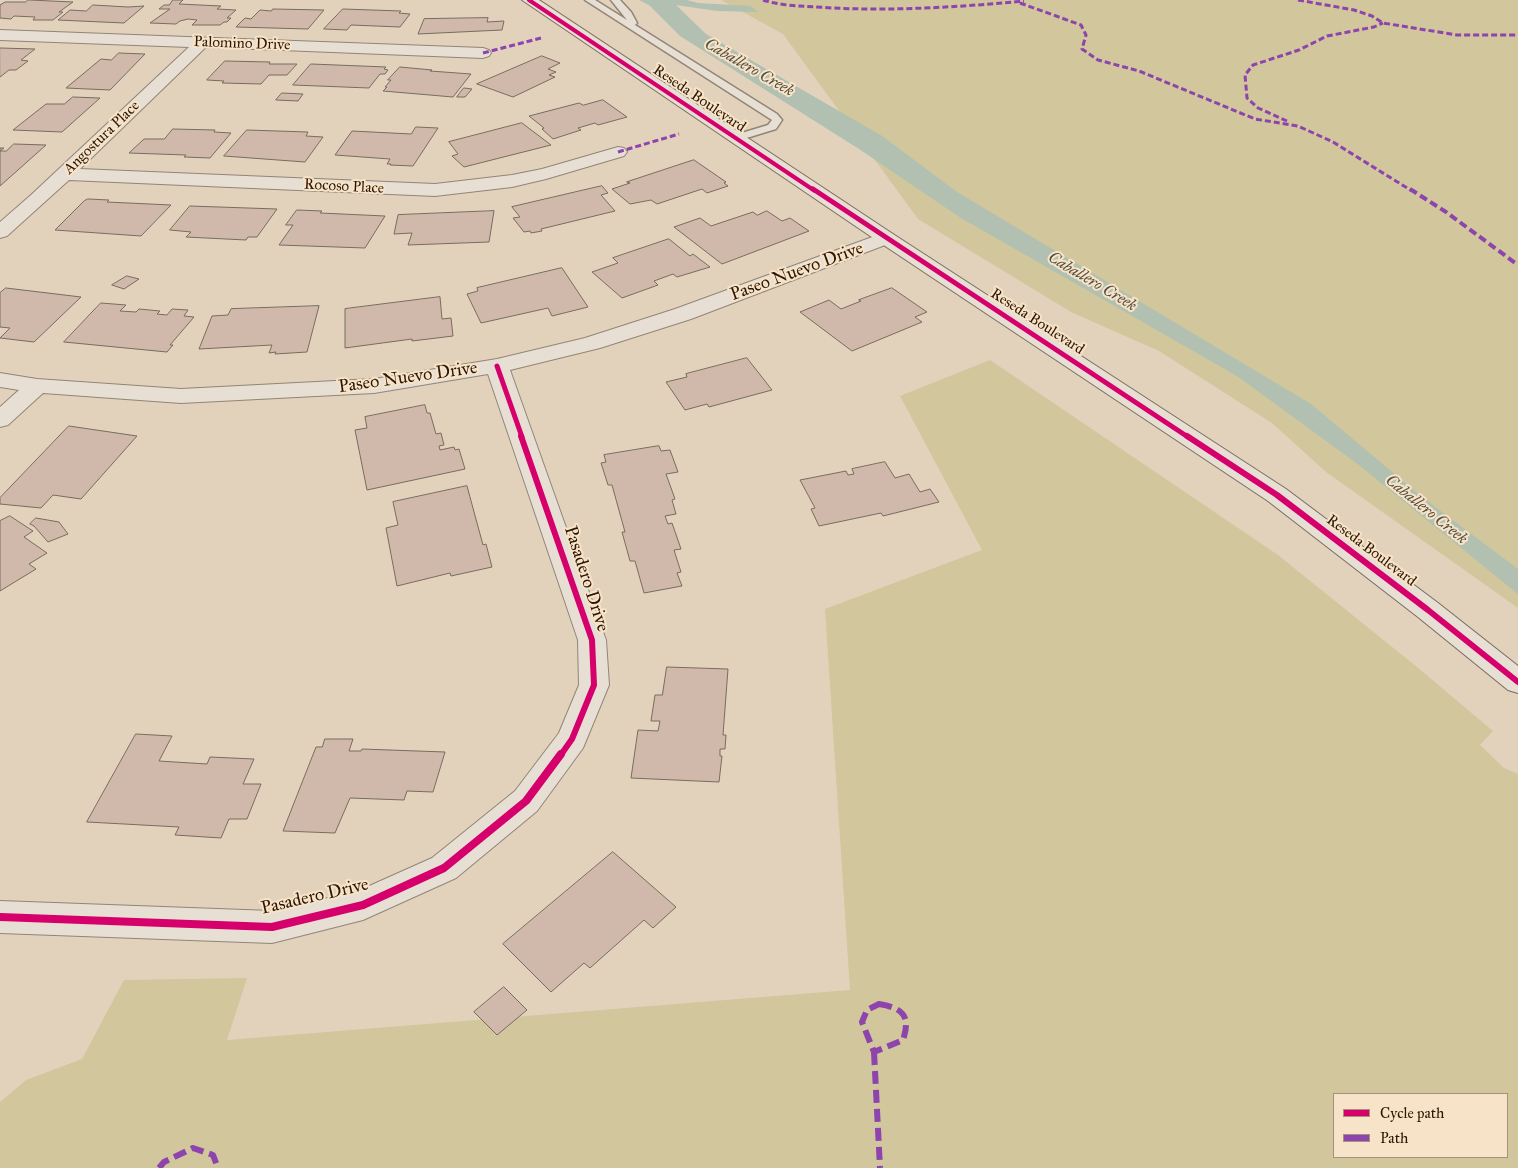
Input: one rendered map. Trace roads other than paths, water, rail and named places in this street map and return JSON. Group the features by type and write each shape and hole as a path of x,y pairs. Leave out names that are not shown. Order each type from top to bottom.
{"street":[{"name":"Reseda Boulevard","path":"529,0 1277,495 1428,610 1518,682"},
{"name":"Palomino Drive","path":"0,35 483,53"},
{"name":"Angostura Place","path":"0,232 65,174 203,42"},
{"name":"Rocoso Place","path":"65,174 435,190 512,182 546,174 618,152"},
{"name":"Paseo Nuevo Drive","path":"0,380 37,386 182,396 374,386 497,366 592,342 683,314 886,238"},
{"name":"Pasadero Drive","path":"0,917 272,926 363,905 444,868 526,801 572,739 594,685 592,640 497,366"},
{"path":"0,420 37,386"}],"lane":[{"path":"589,0 774,116 777,120 772,127 736,138"},
{"path":"615,0 628,14 636,30"}],"water":[{"name":"Caballero Creek","path":"639,0 687,0 698,3 750,6 758,12 717,11 676,5 706,34 882,136 957,192 1311,404 1422,497 1518,569 1518,594 1359,465 1237,376 961,218 859,149 680,36 649,5"}]}
